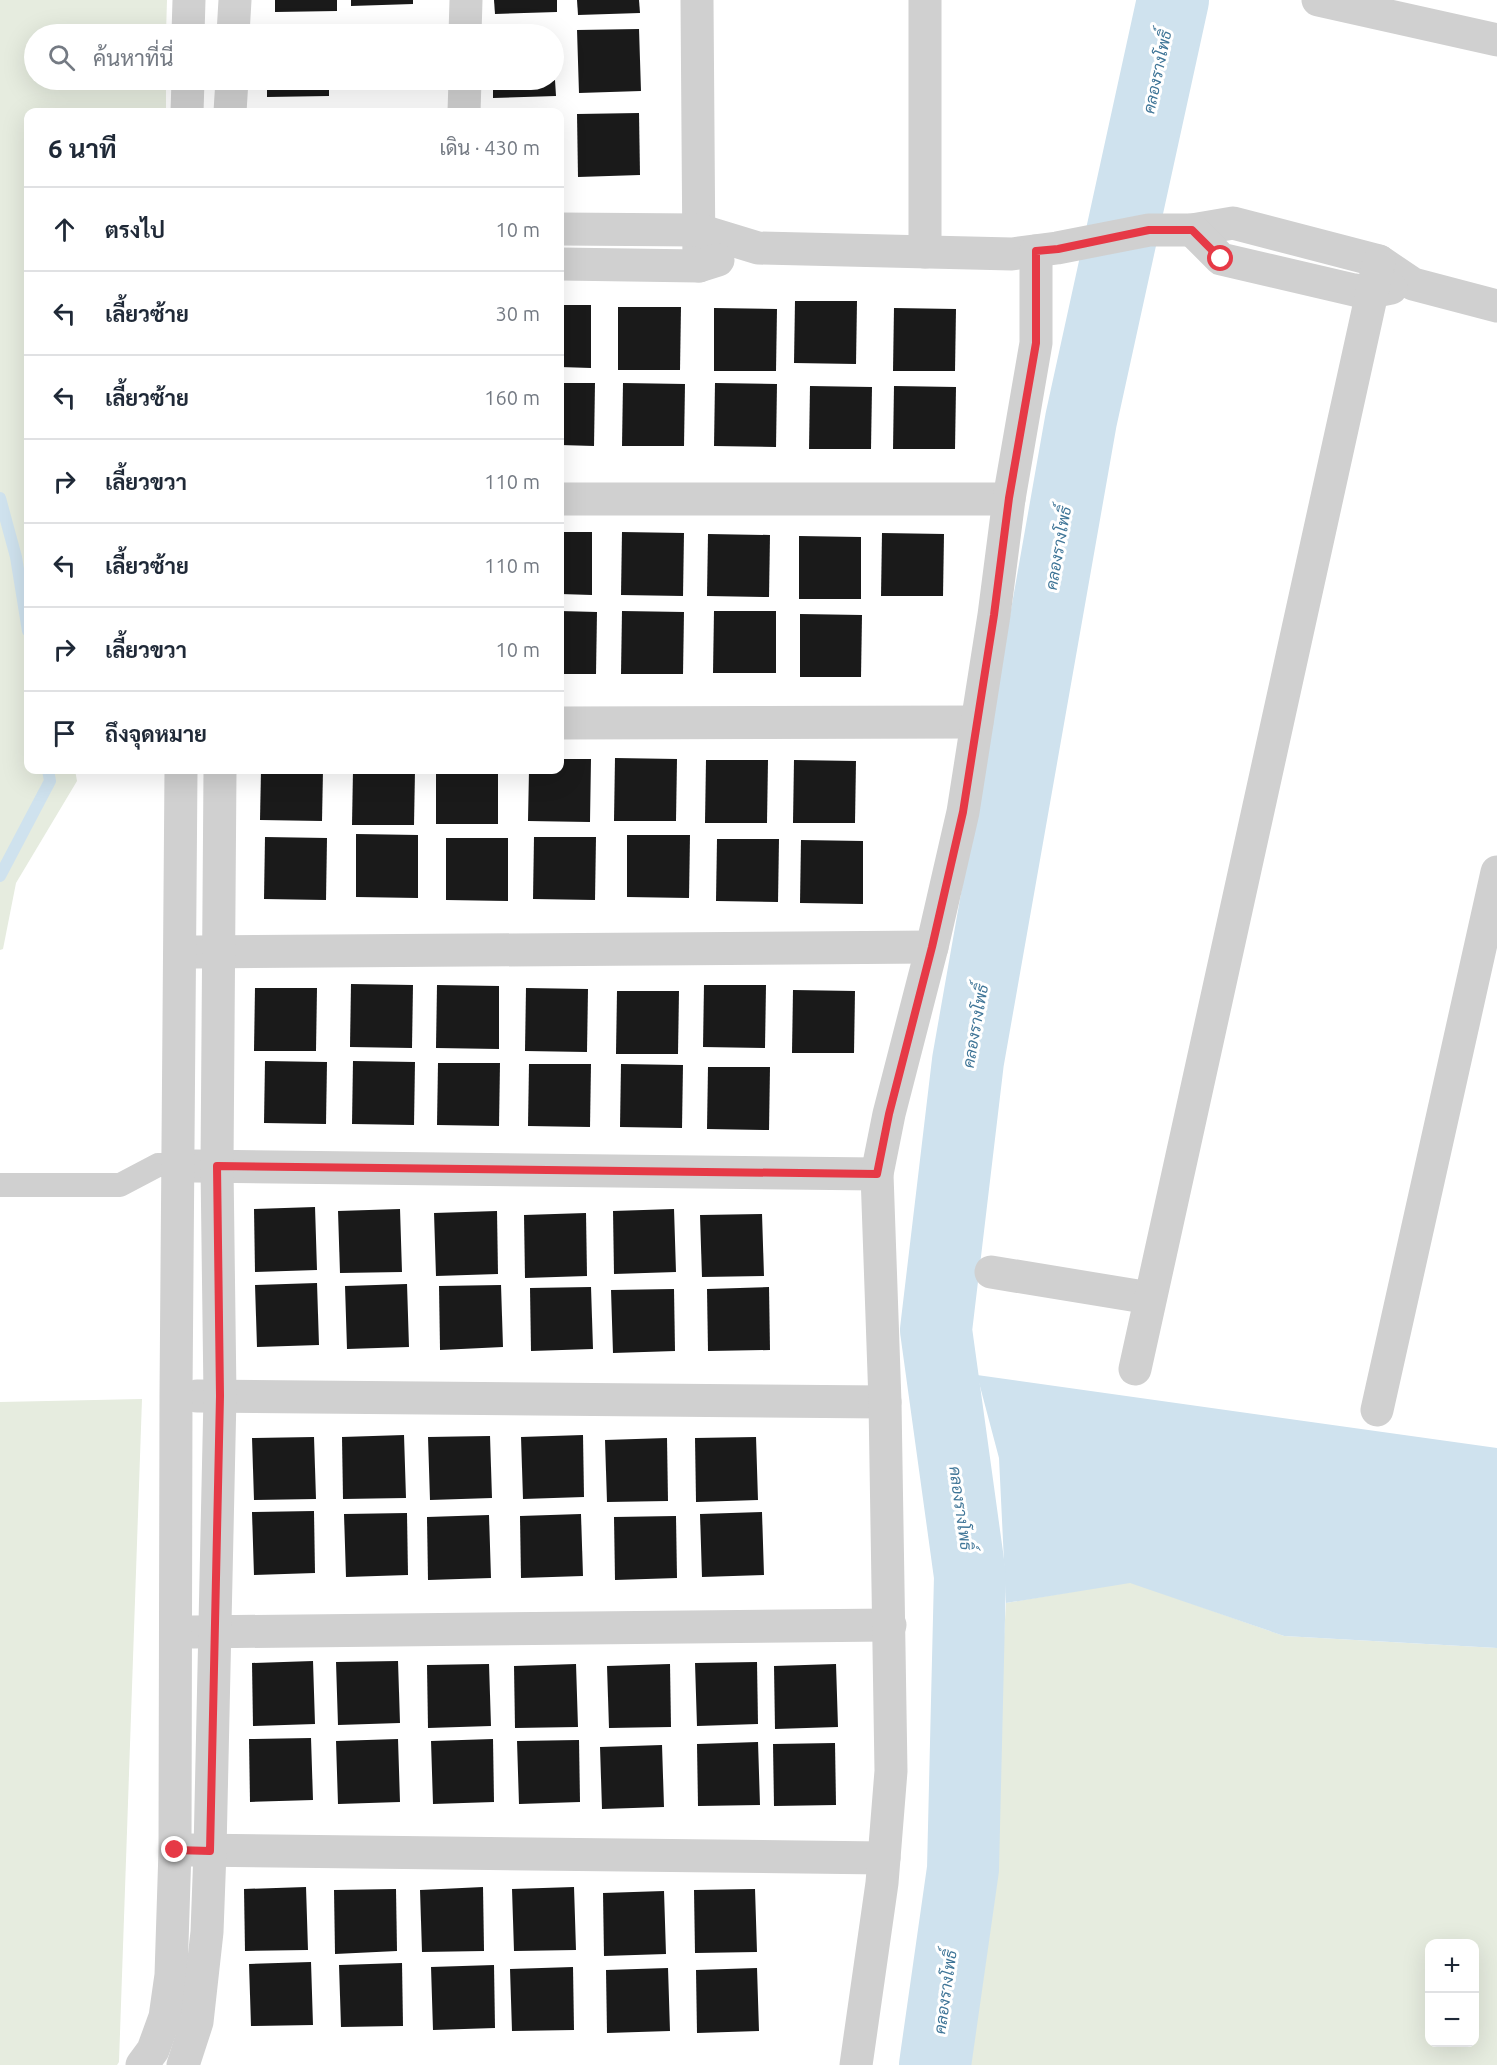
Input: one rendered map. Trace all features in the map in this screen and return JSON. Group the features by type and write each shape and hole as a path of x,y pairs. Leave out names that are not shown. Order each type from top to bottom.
{"street":[{"path":"188,24 189,0"},
{"path":"234,24 235,0"},
{"path":"465,24 466,0"},
{"path":"697,0 699,266"},
{"path":"925,0 925,252"},
{"path":"1318,0 1497,40"},
{"path":"187,108 188,90"},
{"path":"230,108 231,90"},
{"path":"464,108 465,90"},
{"path":"564,229 699,230 758,248 1012,254 1047,250 1149,230 1192,230 1233,223 1379,261 1413,284 1497,306"},
{"path":"1192,230 1221,259 1354,290 1371,292 1413,284"},
{"path":"564,264 699,266 758,248"},
{"path":"856,2065 884,1858 891,1771 885,1402 877,1174 889,1114 932,947 963,812 1009,498 1036,343 1047,250"},
{"path":"1135,1368 1379,261"},
{"path":"564,499 1009,498"},
{"path":"564,723 977,722"},
{"path":"181,774 175,1850 171,1975 165,2018 148,2058 186,2064 199,2011 207,1932 210,1851 220,1396 217,1166 220,774"},
{"path":"1377,1410 1497,872"},
{"path":"179,952 932,947"},
{"path":"178,1165 877,1174"},
{"path":"991,1272 1150,1298"},
{"path":"176,1395 885,1402"},
{"path":"175,1632 890,1625"},
{"path":"175,1850 884,1858"}],"lane":[{"path":"0,1185 120,1185 158,1165 178,1165"}],"shaded area":[{"path":"0,0 167,0 166,24 24,24 24,90 166,90 166,108 24,108 24,774 76,774 77,781 16,883 3,949 0,950"},
{"path":"142,1399 119,2062 117,2065 0,2065 0,1402"},
{"path":"1130,1582 1284,1636 1497,1648 1497,2065 962,2065 985,1958 1006,1603"}],"water":[{"path":"977,1375 1497,1448 1497,1648 1284,1636 1130,1583 1006,1603 999,1458"}],"building":[{"path":"275,0 337,0 337,11 275,12"},
{"path":"351,0 413,0 413,4 351,6"},
{"path":"494,0 557,0 557,12 495,14"},
{"path":"577,0 639,0 640,13 578,15"},
{"path":"639,29 641,91 579,93 577,30"},
{"path":"267,90 329,90 329,96 267,97"},
{"path":"493,90 556,90 556,96 493,98"},
{"path":"639,113 640,175 578,177 577,114"},
{"path":"795,301 857,301 856,364 794,363"},
{"path":"564,305 591,305 591,368 564,367"},
{"path":"618,307 681,307 680,370 618,370"},
{"path":"714,308 777,309 776,371 714,371"},
{"path":"894,308 956,309 955,371 893,371"},
{"path":"564,383 595,383 594,446 564,445"},
{"path":"623,383 685,384 684,446 622,446"},
{"path":"715,383 777,384 776,447 714,446"},
{"path":"810,386 872,387 871,449 809,449"},
{"path":"894,386 956,387 955,449 893,449"},
{"path":"564,532 592,532 592,595 564,594"},
{"path":"622,532 684,533 683,596 621,595"},
{"path":"882,533 944,534 943,596 881,596"},
{"path":"708,534 770,535 769,597 707,596"},
{"path":"799,536 861,537 861,599 799,599"},
{"path":"564,611 597,612 596,674 564,674"},
{"path":"622,611 684,612 683,674 621,674"},
{"path":"714,611 776,611 776,673 713,673"},
{"path":"800,614 862,615 861,677 800,677"},
{"path":"615,758 677,759 676,821 614,821"},
{"path":"564,759 591,759 590,822 528,821 529,774 564,774"},
{"path":"706,760 768,760 767,823 705,823"},
{"path":"794,760 856,761 855,823 793,823"},
{"path":"261,774 323,774 322,821 260,820"},
{"path":"353,774 415,774 414,825 352,825"},
{"path":"436,774 498,774 498,824 436,824"},
{"path":"356,834 418,835 418,898 356,897"},
{"path":"627,835 690,835 689,898 627,897"},
{"path":"265,837 327,838 326,900 264,899"},
{"path":"534,837 596,837 595,900 533,899"},
{"path":"446,838 508,838 508,901 446,900"},
{"path":"717,839 779,839 778,902 716,901"},
{"path":"801,840 863,841 863,904 800,903"},
{"path":"351,984 413,985 412,1048 350,1047"},
{"path":"437,985 499,986 499,1049 436,1048"},
{"path":"704,985 766,985 765,1048 703,1047"},
{"path":"255,988 317,988 316,1051 254,1051"},
{"path":"526,988 588,989 587,1052 525,1051"},
{"path":"793,990 855,991 854,1053 792,1053"},
{"path":"617,991 679,991 678,1054 616,1054"},
{"path":"265,1061 327,1062 326,1124 264,1123"},
{"path":"353,1061 415,1062 414,1125 352,1124"},
{"path":"438,1063 500,1063 499,1126 437,1125"},
{"path":"529,1064 591,1064 590,1127 528,1126"},
{"path":"621,1064 683,1065 682,1128 620,1127"},
{"path":"708,1067 770,1067 769,1130 707,1129"},
{"path":"315,1207 317,1270 255,1272 254,1209"},
{"path":"400,1209 402,1272 340,1273 338,1211"},
{"path":"674,1209 676,1272 614,1274 613,1211"},
{"path":"497,1211 498,1274 436,1276 434,1213"},
{"path":"586,1213 587,1276 525,1278 524,1215"},
{"path":"762,1214 764,1276 702,1277 700,1215"},
{"path":"317,1283 319,1345 257,1347 255,1285"},
{"path":"407,1284 409,1347 347,1349 345,1286"},
{"path":"501,1285 503,1347 440,1350 439,1286"},
{"path":"591,1287 593,1349 531,1351 530,1288"},
{"path":"769,1287 770,1350 708,1351 707,1289"},
{"path":"674,1289 675,1351 613,1353 611,1290"},
{"path":"404,1435 406,1498 343,1499 342,1437"},
{"path":"583,1435 584,1497 523,1499 521,1437"},
{"path":"490,1436 492,1498 430,1500 428,1437"},
{"path":"314,1437 316,1499 254,1500 252,1438"},
{"path":"756,1437 758,1500 696,1502 695,1438"},
{"path":"667,1438 668,1501 607,1502 605,1440"},
{"path":"314,1511 315,1573 254,1575 252,1512"},
{"path":"762,1512 764,1575 702,1577 700,1514"},
{"path":"407,1513 408,1575 346,1577 344,1514"},
{"path":"581,1514 583,1576 521,1578 520,1516"},
{"path":"489,1515 491,1578 428,1580 427,1517"},
{"path":"676,1516 677,1578 615,1580 614,1517"},
{"path":"313,1661 315,1724 253,1726 252,1663"},
{"path":"398,1661 400,1723 338,1725 336,1662"},
{"path":"757,1662 758,1724 697,1726 695,1663"},
{"path":"489,1664 491,1726 428,1728 427,1665"},
{"path":"576,1664 578,1727 515,1728 514,1666"},
{"path":"670,1664 671,1727 609,1728 607,1666"},
{"path":"836,1664 838,1727 775,1729 774,1666"},
{"path":"311,1738 313,1800 250,1802 249,1739"},
{"path":"398,1739 400,1802 338,1804 336,1741"},
{"path":"493,1739 494,1802 433,1804 431,1741"},
{"path":"579,1740 580,1802 519,1804 517,1741"},
{"path":"758,1742 760,1805 698,1806 697,1744"},
{"path":"835,1743 836,1805 774,1806 773,1744"},
{"path":"662,1745 664,1807 602,1809 600,1747"},
{"path":"306,1887 308,1950 245,1951 244,1889"},
{"path":"483,1887 484,1951 422,1952 420,1890"},
{"path":"574,1887 576,1950 514,1951 512,1889"},
{"path":"396,1889 397,1951 335,1954 334,1890"},
{"path":"755,1889 757,1952 695,1953 694,1890"},
{"path":"664,1891 666,1954 604,1956 603,1893"},
{"path":"311,1962 313,2025 251,2026 249,1964"},
{"path":"402,1963 403,2026 341,2027 339,1965"},
{"path":"494,1965 495,2028 433,2030 431,1967"},
{"path":"573,1967 574,2030 512,2031 510,1969"},
{"path":"668,1968 670,2031 607,2033 606,1970"},
{"path":"757,1968 759,2031 697,2033 696,1970"}],"waterway":[{"name":"คลองรางโพธิ์","path":"935,2065 963,1869 970,1576 936,1330 968,1061 1081,420 1173,0"},
{"path":"0,498 16,557 24,606"},
{"path":"0,876 50,781 49,774"}],"route":[{"path":"175,1850 210,1851 220,1396 217,1166 877,1174 889,1114 932,947 963,812 994,615 1009,498 1036,343 1036,251 1058,249 1149,230 1192,230 1221,259"}]}
